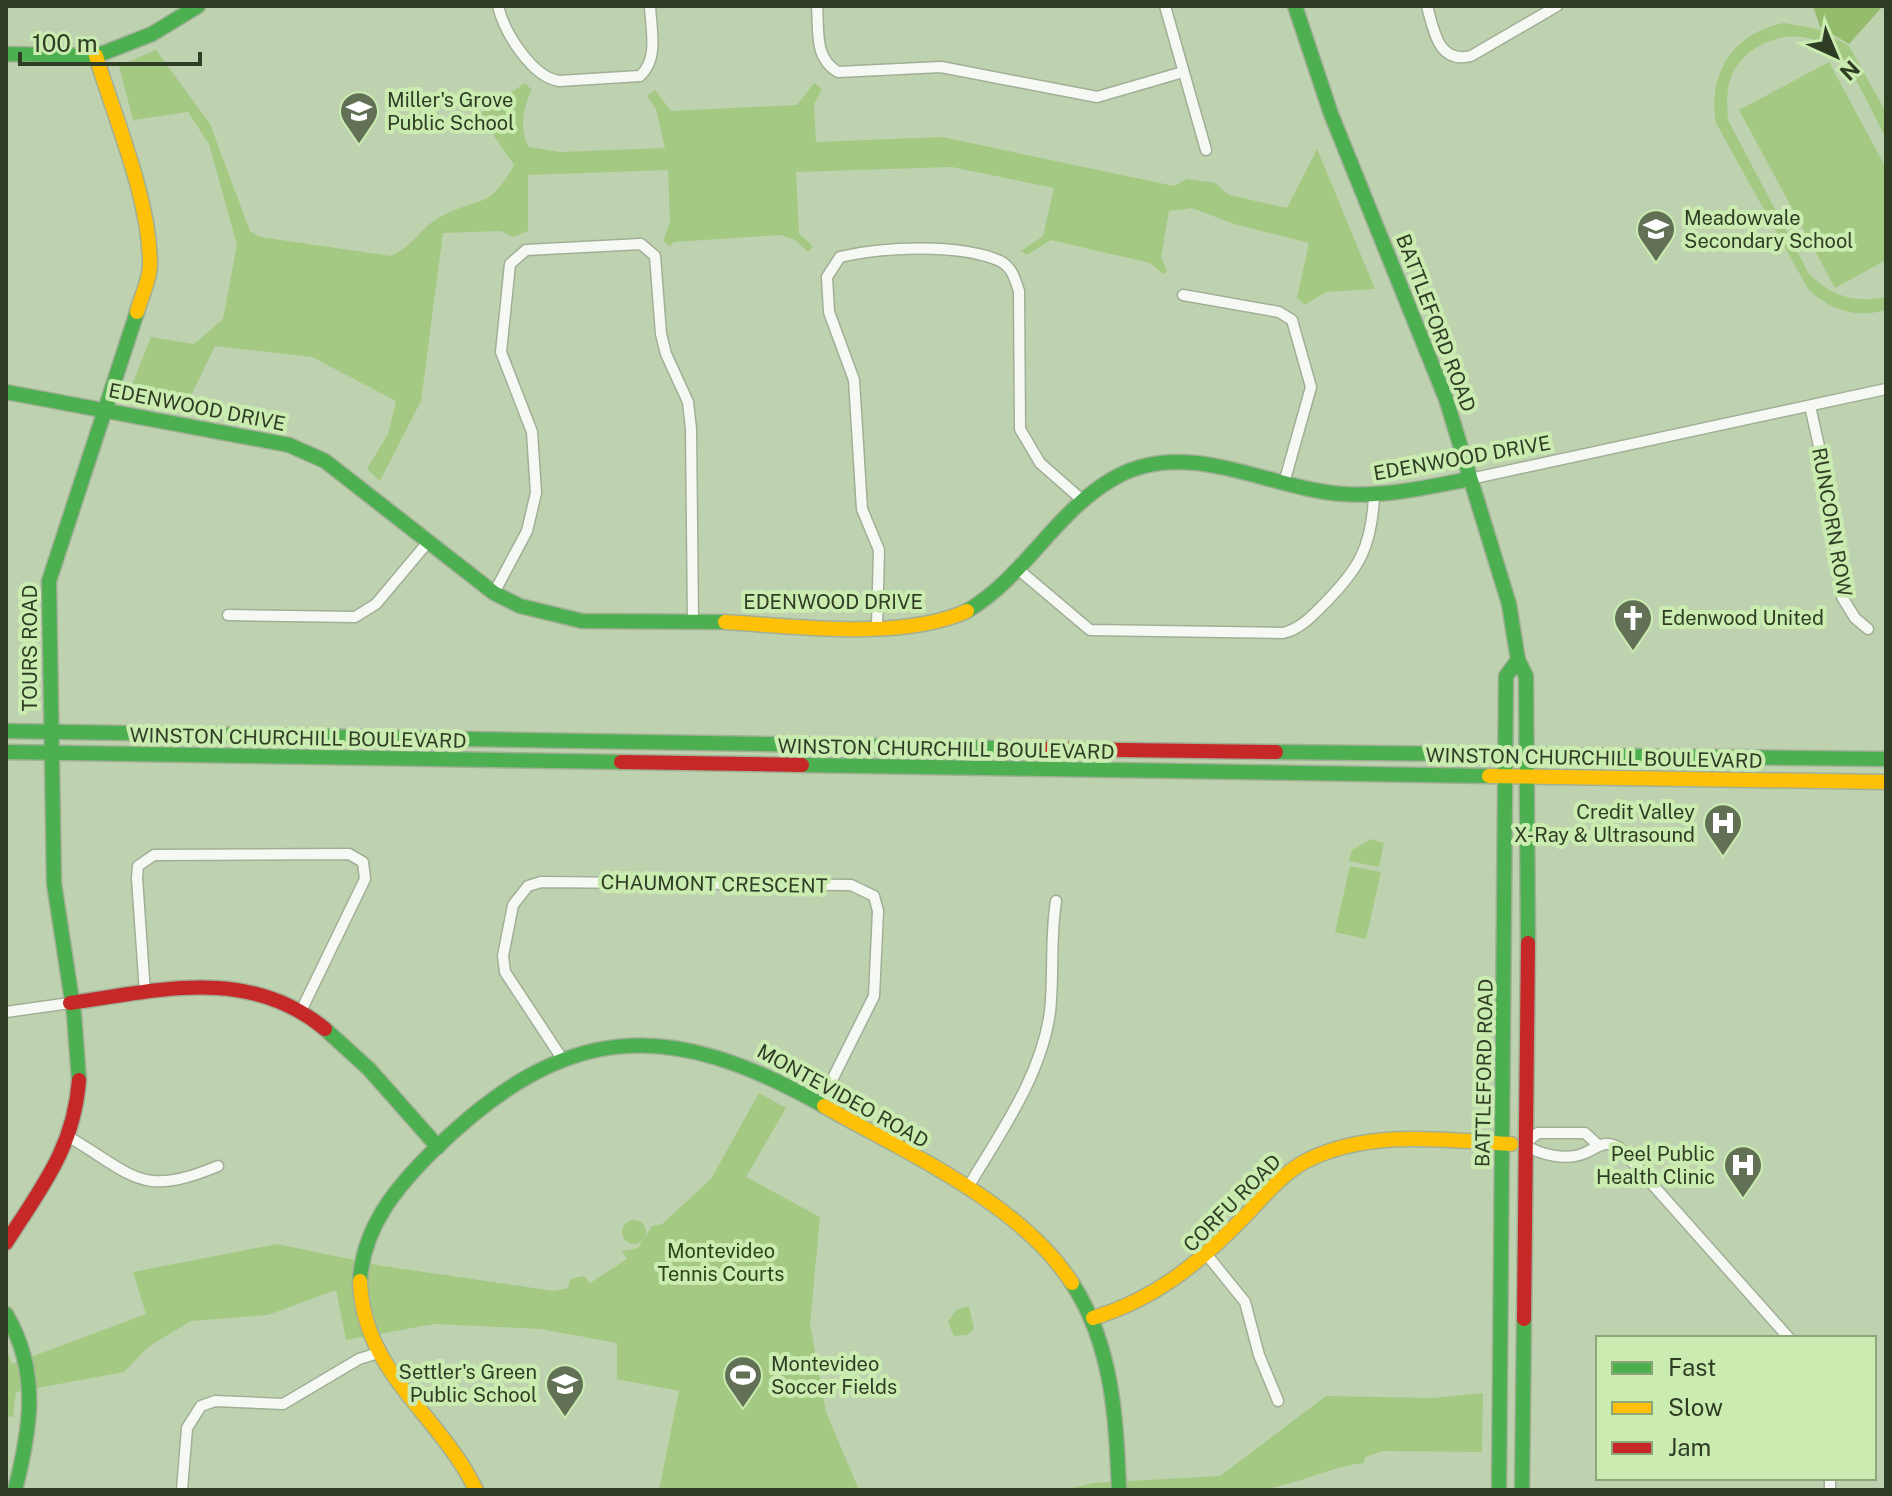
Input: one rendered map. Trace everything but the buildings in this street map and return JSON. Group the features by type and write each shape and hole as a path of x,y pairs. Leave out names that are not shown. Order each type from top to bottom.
{"street":[{"path":"6,54 96,56 152,34 198,6"},
{"path":"498,6 531,64 548,79 559,81 640,76 649,67 652,57 650,6"},
{"path":"817,6 820,53 827,66 838,72 941,67 1097,97 1183,72"},
{"path":"1165,6 1206,150"},
{"name":"BATTLEFORD ROAD","path":"1295,6 1331,114 1432,358 1509,604 1518,660 1526,676 1528,777 1522,1490"},
{"path":"1427,6 1438,43 1447,55 1460,58 1471,56 1557,6"},
{"name":"TOURS ROAD","path":"6,1243 69,1137 82,1083 57,932 50,732 49,581 67,520 107,411 150,268 148,240 137,189 96,56"},
{"path":"494,593 527,531 536,493 532,432 501,352 510,264 526,250 641,244 655,256 666,354 688,402 693,454 693,621"},
{"path":"877,625 879,550 862,509 854,380 829,312 827,277 840,257 935,249 1001,261 1013,272 1019,291 1020,429 1040,463 1081,499"},
{"path":"1183,295 1279,312 1292,320 1311,387 1284,483"},
{"name":"EDENWOOD DRIVE","path":"6,392 289,445 325,461 494,593 521,608 571,620 877,625 932,623 964,613 999,591 1081,499 1119,474 1172,462 1218,465 1339,494 1374,495 1470,479 1886,389"},
{"name":"RUNCORN ROW","path":"1810,406 1829,491 1842,597 1855,618 1868,629"},
{"path":"1019,570 1090,630 1283,633 1305,622 1351,577 1368,542 1374,495"},
{"path":"228,615 355,617 376,604 428,542"},
{"name":"BATTLEFORD ROAD","path":"1499,1490 1506,676 1518,660"},
{"name":"WINSTON CHURCHILL BOULEVARD","path":"6,731 1886,759"},
{"name":"WINSTON CHURCHILL BOULEVARD","path":"6,752 1886,782"},
{"path":"145,993 137,878 138,866 145,859 154,855 349,854 363,862 365,879 301,1011"},
{"name":"CHAUMONT CRESCENT","path":"563,1060 505,972 503,944 513,905 528,886 541,882 851,885 864,888 874,896 878,911 874,996 820,1104"},
{"path":"967,1189 1019,1101 1035,1066 1050,1011 1056,901"},
{"path":"6,1012 223,986 270,996 301,1011 335,1036 438,1147"},
{"name":"MONTEVIDEO ROAD","path":"476,1490 455,1450 375,1354 365,1324 360,1283 366,1242 391,1195 438,1147 501,1091 531,1073 597,1050 677,1046 747,1065 820,1104 997,1206 1043,1245 1080,1293 1093,1318 1115,1400 1119,1490"},
{"path":"1597,1144 1585,1133 1538,1133 1524,1144 1538,1155 1584,1154 1597,1144 1612,1144 1620,1148 1787,1336"},
{"path":"69,1137 139,1179 153,1183 181,1182 218,1166"},
{"name":"CORFU ROAD","path":"1093,1318 1121,1311 1166,1288 1207,1255 1286,1174 1318,1155 1378,1140 1524,1144"},
{"path":"1207,1255 1245,1302 1259,1355 1278,1401"},
{"path":"6,1314 24,1349 33,1399 31,1428 15,1490"},
{"path":"182,1490 187,1428 201,1406 215,1401 283,1404 359,1359 375,1354"}],"green space":[{"path":"1813,6 1883,6 1849,44 1820,27"},
{"path":"1784,23 1818,29 1849,46 1886,112 1886,138 1862,90 1839,58 1817,41 1804,37 1774,39 1748,53 1731,77 1728,120 1809,274 1844,296 1864,299 1886,297 1886,310 1875,313 1844,311 1808,289 1716,123 1716,88 1728,58 1751,36"},
{"path":"156,50 210,124 250,231 260,237 391,256 399,252 433,221 490,196 505,180 514,165 479,114 525,83 532,90 523,118 529,147 560,152 665,148 656,109 647,96 655,90 671,111 797,105 814,83 822,89 814,104 816,142 942,137 1174,186 1187,179 1215,183 1229,195 1287,208 1317,149 1375,289 1326,292 1305,305 1297,298 1309,243 1234,224 1192,208 1169,211 1161,257 1167,271 1163,274 1150,263 1051,240 1027,255 1021,251 1043,236 1054,188 952,167 796,172 799,234 813,246 808,252 795,240 781,235 674,242 670,246 663,241 670,222 668,170 528,175 528,231 513,237 501,231 443,233 421,401 380,481 367,469 388,434 396,401 312,357 215,346 186,406 128,395 151,337 194,344 223,319 237,245 209,144 188,112 133,120 119,66"},
{"path":"1829,62 1886,168 1886,260 1835,288 1739,110"},
{"path":"1371,839 1384,843 1379,867 1349,861 1352,850"},
{"path":"1350,866 1381,872 1366,939 1335,932"},
{"name":"Montevideo Tennis Courts","path":"759,1093 786,1108 746,1177 820,1217 810,1324 826,1412 859,1490 659,1490 679,1391 617,1379 617,1343 541,1329 434,1324 346,1340 336,1290 268,1315 191,1321 148,1347 124,1372 16,1392 13,1417 6,1416 6,1348 12,1364 146,1314 133,1272 277,1244 383,1266 554,1291 568,1288 570,1279 584,1276 590,1283 627,1259 622,1251 638,1248 652,1226 662,1224 711,1179"},
{"path":"634,1220 645,1227 646,1232 639,1243 634,1244 623,1237 622,1232 629,1221"},
{"path":"969,1306 974,1329 967,1335 954,1336 948,1322 956,1310"},
{"path":"1483,1393 1482,1452 1383,1451 1365,1457 1364,1463 1256,1490 1064,1490 1093,1483 1220,1476 1326,1396 1433,1398"}],"traffic: fast":[{"path":"6,54 96,56 152,34 198,6"},
{"path":"1295,6 1331,114 1446,399 1509,604 1518,660 1526,676 1528,943"},
{"path":"79,1080 74,1014 54,883 49,581 137,312"},
{"path":"6,392 289,445 325,461 494,593 520,606 582,621 725,622"},
{"path":"967,611 1007,580 1058,525 1095,491 1116,477 1144,466 1172,462 1200,463 1315,490 1359,495 1391,493 1470,479"},
{"path":"1499,1490 1506,676 1518,660"},
{"path":"6,731 1048,749"},
{"path":"6,752 621,762"},
{"path":"1276,752 1886,759"},
{"path":"802,765 1489,776"},
{"path":"325,1029 369,1069 438,1147"},
{"path":"360,1281 375,1225 396,1192 422,1162 484,1106 530,1075 575,1056 621,1046 667,1047 716,1058 768,1077 824,1106"},
{"path":"1072,1283 1096,1332 1110,1383 1119,1490"},
{"path":"6,1314 17,1336 28,1379 28,1422 15,1490"},
{"path":"1522,1490 1524,1319"}],"traffic: slow":[{"path":"96,56 144,213 150,271 137,312"},
{"path":"725,622 880,629 941,620 967,611"},
{"path":"1489,776 1886,782"},
{"path":"824,1106 925,1161 992,1204 1050,1254 1072,1283"},
{"path":"1093,1318 1136,1301 1174,1278 1209,1250 1288,1173 1330,1151 1355,1144 1407,1139 1511,1144"},
{"path":"360,1281 364,1313 374,1342 405,1391 461,1463 476,1490"}],"traffic: jam":[{"path":"1048,749 1276,752"},
{"path":"621,762 802,765"},
{"path":"1524,1319 1528,943"},
{"path":"70,1003 170,989 234,990 266,997 296,1009 325,1029"},
{"path":"6,1243 63,1147 76,1104 79,1080"}],"place":[{"name":"Miller's Grove Public School","path":"359,145"},
{"name":"Meadowvale Secondary School","path":"1656,263"},
{"name":"Edenwood United","path":"1633,652"},
{"name":"Credit Valley X-Ray & Ultrasound","path":"1723,857"},
{"name":"Peel Public Health Clinic","path":"1743,1199"},
{"name":"Montevideo Soccer Fields","path":"743,1409"},
{"name":"Settler's Green Public School","path":"565,1418"}]}
